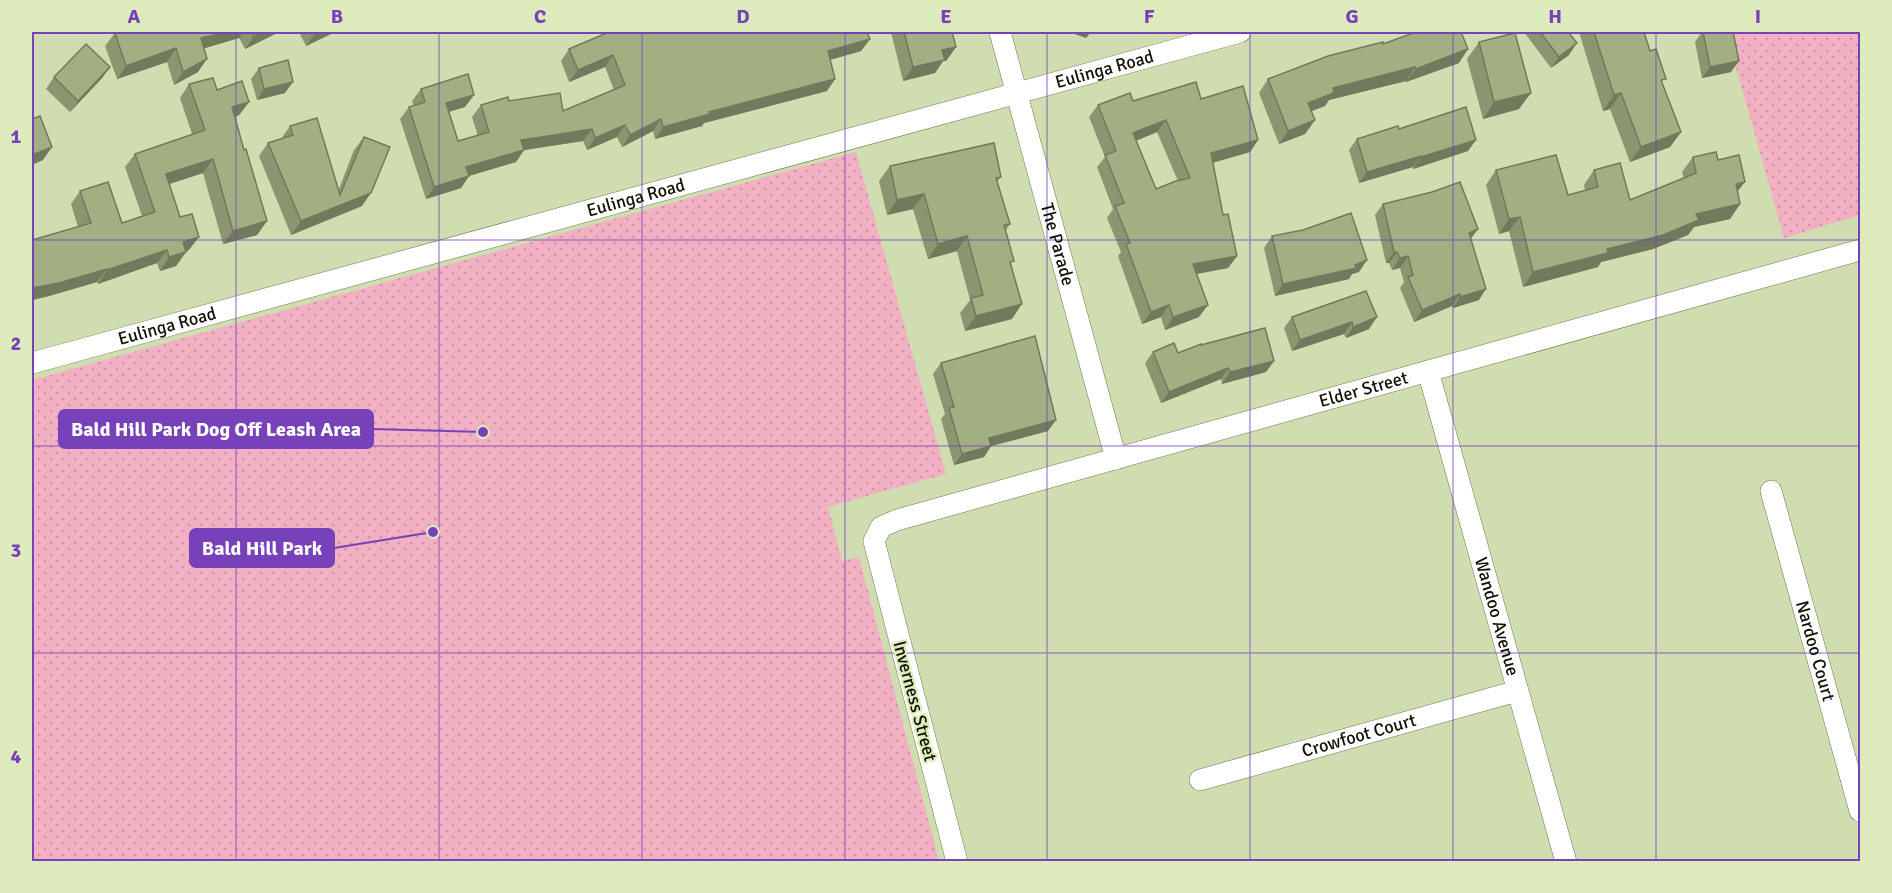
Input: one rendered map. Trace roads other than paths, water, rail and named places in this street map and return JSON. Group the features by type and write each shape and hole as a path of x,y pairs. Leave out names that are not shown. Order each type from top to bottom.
{"street":[{"name":"The Parade","path":"1000,32 1116,459"},
{"name":"Eulinga Road","path":"32,363 1240,32"},
{"name":"Elder Street","path":"874,541 881,528 897,520 1860,250"},
{"name":"Wandoo Avenue","path":"1428,370 1566,861"},
{"name":"Nardoo Court","path":"1771,491 1860,811"},
{"name":"Inverness Street","path":"874,541 957,861"},
{"name":"Crowfoot Court","path":"1200,780 1517,691"}],"place":[{"name":"Bald Hill Park Dog Off Leash Area","path":"483,432"},
{"name":"Bald Hill Park","path":"433,532"}]}
